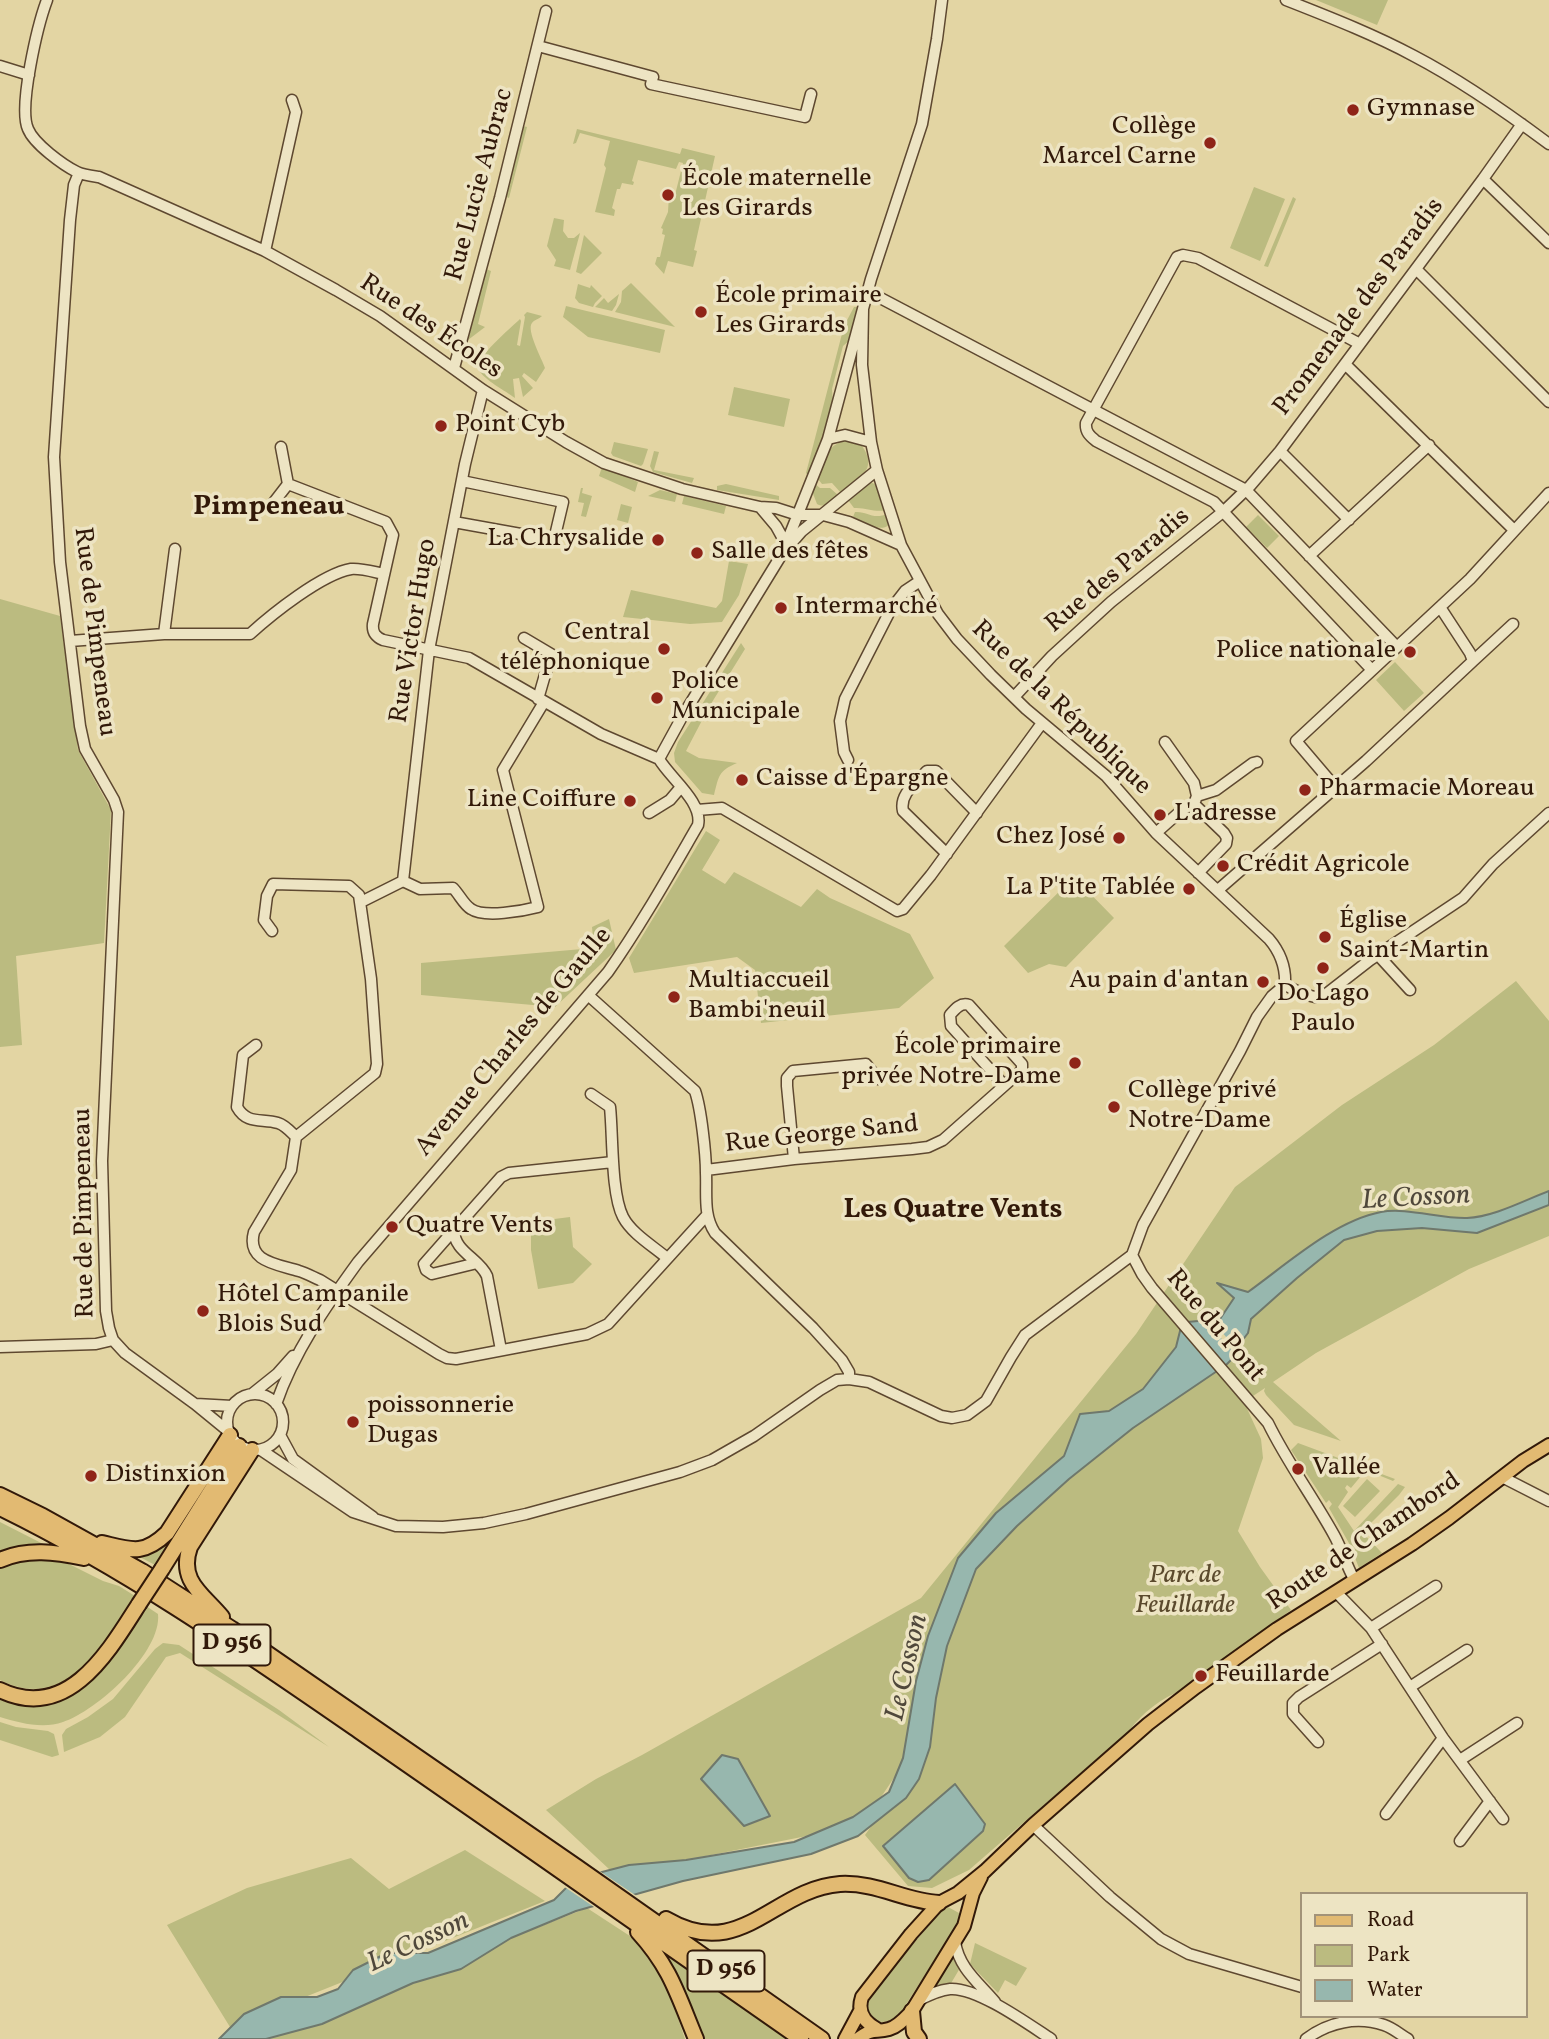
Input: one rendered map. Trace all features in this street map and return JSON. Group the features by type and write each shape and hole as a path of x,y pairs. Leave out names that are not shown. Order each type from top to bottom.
{"highway":[{"name":"D 956","path":"82,1538 137,1550 157,1543 242,1442"},
{"name":"D 956","path":"232,1629 193,1584 188,1576 186,1558 242,1442"},
{"path":"0,1690 26,1698 56,1695 89,1673 139,1604 242,1442"},
{"name":"D 956","path":"0,1495 142,1571 232,1629 822,2039"},
{"name":"D 956","path":"0,1508 109,1566 268,1668 801,2039"},
{"name":"D 956","path":"0,1560 14,1553 31,1552 83,1558 109,1566"},
{"name":"D 956","path":"629,1904 656,1914 683,1929 713,1933 740,1928 804,1895 838,1884 877,1887 915,1900 944,1901"},
{"name":"D 956","path":"615,1910 640,1934 665,1967 673,1980 696,2039"},
{"path":"915,2005 914,2032 919,2039"}],"main road":[{"name":"Route de Chambord","path":"985,1871 1109,1758 1196,1687 1277,1629 1421,1538 1549,1445"},
{"path":"845,2039 860,2011 866,1989 944,1901 985,1871"},
{"path":"860,2011 869,2025 877,2029 887,2030 902,2021 915,2005 964,1926 973,1893 985,1871"},
{"path":"944,1901 959,1901 967,1913"},
{"path":"858,2039 877,2029"}],"street":[{"path":"0,66 29,75 47,0"},
{"path":"659,759 784,549 828,439 867,292 922,124 942,0"},
{"path":"1286,0 1367,32 1415,56 1482,96 1549,144"},
{"name":"Rue Lucie Aubrac","path":"454,368 500,198 546,11"},
{"path":"538,46 653,77 651,84 805,117 811,94"},
{"name":"Rue des Écoles","path":"29,75 25,118 28,130 44,148 79,173 99,177 265,251 380,316 483,390 604,463 662,484 798,515 823,515 859,525 901,545"},
{"path":"265,251 296,112 292,100"},
{"name":"Promenade des Paradis","path":"1224,511 1280,451 1522,124"},
{"name":"Rue de Pimpeneau","path":"79,173 74,185 69,220 54,457 60,562 80,726 85,749 118,812 102,1161 106,1311 113,1340"},
{"path":"1483,179 1549,243"},
{"path":"1360,344 1198,258 1183,255 1177,257 1085,428 1096,441 1214,502 1372,670"},
{"path":"1416,269 1549,402"},
{"path":"867,292 1246,490 1397,647"},
{"name":"Rue de la République","path":"863,310 862,365 877,470 901,545 930,603 957,639 1014,697 1106,776 1156,833 1269,939 1283,962 1286,972 1285,985"},
{"path":"1345,364 1514,530"},
{"name":"Rue Victor Hugo","path":"403,881 429,650 483,390"},
{"path":"828,439 845,435 871,442"},
{"path":"1309,556 1429,444"},
{"path":"271,506 288,484 281,447"},
{"path":"1280,451 1349,520"},
{"path":"784,549 877,470"},
{"path":"454,522 554,540 563,502 462,481"},
{"path":"288,484 386,522 393,535 372,630 377,637 469,658 483,664 601,734 659,759 697,810 722,808 897,911 909,903 1042,723"},
{"path":"1336,788 1296,741 1469,579 1549,493"},
{"path":"776,509 806,496"},
{"path":"806,496 823,515"},
{"path":"760,507 776,526 784,549"},
{"name":"Rue des Paradis","path":"1014,697 1052,656 1111,602 1224,511"},
{"path":"164,635 175,549"},
{"path":"70,641 164,635 250,634 268,618 321,582 341,572 354,569 384,574"},
{"path":"848,760 844,752 840,720 845,699 891,609 905,591 919,581"},
{"path":"1440,607 1473,661"},
{"path":"1218,890 1336,788 1513,624"},
{"path":"361,902 403,881 420,889 453,888 468,907 482,913 538,908 503,771 541,700 551,654 524,638"},
{"path":"1165,742 1194,783 1195,800 1227,838 1226,844 1198,873"},
{"path":"1156,833 1182,809 1257,762"},
{"path":"947,853 903,811 902,797 927,771 932,770 977,813"},
{"path":"649,813 670,800 681,788"},
{"name":"Avenue Charles de Gaulle","path":"276,1404 284,1381 304,1342 337,1290 608,972 629,942 698,825 700,818 697,810"},
{"path":"0,1347 96,1344 113,1340 136,1362 242,1442 353,1513 379,1522 416,1527 484,1523 680,1472 712,1460 754,1436 837,1380 869,1382 942,1416 952,1418 967,1415 986,1401 1025,1335 1132,1255 1137,1237 1154,1204 1257,1017 1272,996 1285,985 1315,997 1325,995 1378,954 1463,898 1493,864 1549,813"},
{"path":"272,931 264,920 267,896 273,884 349,886 359,895 371,979 376,1051 375,1073 296,1137 291,1170 254,1232 251,1242 255,1252 264,1260 303,1273 337,1290 447,1357 456,1359 587,1334 608,1324 707,1215"},
{"path":"1378,954 1410,990"},
{"path":"588,995 695,1091 706,1170 707,1215 710,1225 842,1360 849,1372 849,1379"},
{"name":"Rue George Sand","path":"706,1170 928,1147 943,1140 1021,1070 1022,1064 969,1004 965,1003 950,1015 951,1026 1004,1085"},
{"path":"256,1045 243,1055 237,1107 250,1120 280,1123 296,1137"},
{"path":"794,1159 787,1086 793,1071 866,1064 878,1079"},
{"path":"591,1094 610,1107 613,1162 623,1217 667,1258"},
{"path":"477,1263 432,1274 426,1270 424,1264 501,1177 509,1173 613,1162"},
{"path":"454,1230 457,1245 483,1268 487,1276 501,1350"},
{"name":"Rue du Pont","path":"1132,1255 1152,1288 1268,1423 1279,1446 1336,1538 1345,1564 1354,1579"},
{"name":"Avenue Charles de Gaulle","path":"252,1394 277,1374 304,1342"},
{"path":"252,1394 269,1398 276,1404 283,1419 280,1435 275,1442 242,1442 228,1416 232,1406 252,1394"},
{"path":"195,1404 232,1406"},
{"path":"280,1435 293,1460 379,1522"},
{"path":"1502,1477 1549,1501"},
{"path":"1371,1628 1436,1586"},
{"path":"1336,1592 1371,1628 1443,1738 1503,1819"},
{"path":"1318,1742 1293,1714 1293,1703 1382,1644"},
{"path":"1410,1687 1466,1650"},
{"path":"1460,1760 1517,1723"},
{"path":"1386,1814 1443,1738"},
{"path":"1460,1841 1490,1801"},
{"path":"1033,1825 1161,1939 1189,1954 1300,1986"},
{"path":"955,1942 961,1963 997,2005"},
{"path":"915,2005 939,1991 952,1989 997,2005 1051,2039"},
{"path":"1306,2039 1317,2031 1340,2022 1360,2020 1385,2026 1408,2039"}],"green space":[{"path":"1316,0 1388,0 1377,25"},
{"path":"523,126 527,127 509,198 504,196"},
{"path":"577,129 680,154 682,148 715,156 694,250 697,251 693,267 668,261 664,274 655,264 657,257 660,257 665,235 662,234 661,228 668,212 669,194 675,195 683,163 679,162 676,169 638,160 633,185 622,183 620,189 617,189 612,208 615,210 614,216 595,212 610,141 580,133 573,144"},
{"path":"1254,187 1285,199 1260,261 1230,248"},
{"path":"1293,197 1296,199 1268,267 1264,266"},
{"path":"554,218 564,220 563,231 568,238 574,238 580,233 570,270 554,266 556,260 547,246"},
{"path":"584,235 602,253 581,274 576,272"},
{"path":"486,269 491,271 478,324 485,327 468,340"},
{"path":"631,283 675,327 615,312 621,302 622,291"},
{"path":"578,284 590,288 591,285 602,296 593,307 579,303 575,298"},
{"path":"619,294 612,311 595,307 604,298 608,303"},
{"path":"566,306 665,330 660,353 588,337 563,317"},
{"path":"854,307 857,307 850,340 843,346 832,389 833,404 808,476 806,473 844,326"},
{"path":"527,312 542,316 533,322 531,327 545,368 536,382 524,373 522,376 533,388 523,397 519,378 513,379 515,398 485,378 479,365 487,351 520,319 517,345 520,346 524,315"},
{"path":"734,387 790,399 784,427 728,415"},
{"path":"846,441 862,446 868,462 860,478 841,493 832,483 822,484 818,479 830,450"},
{"path":"614,442 648,449 643,464 641,466 613,456 611,453"},
{"path":"654,451 659,452 654,470 694,478 692,483 653,472 650,466"},
{"path":"602,467 638,482 635,492 599,476"},
{"path":"870,482 877,485 887,510 854,508 848,500"},
{"path":"726,484 779,496 779,500 717,490 717,486"},
{"path":"815,484 820,488 830,488 838,495 826,505 817,504 812,491"},
{"path":"581,488 582,493 592,496 586,517 581,516 584,503 578,502"},
{"path":"660,490 677,494 675,502 648,496"},
{"path":"684,496 726,506 724,514 682,504"},
{"path":"621,504 632,507 628,523 617,520"},
{"path":"855,512 874,516 888,514 889,525 881,528 871,526 853,517"},
{"path":"1258,515 1279,536 1267,548 1246,527"},
{"path":"729,561 748,564 739,595 722,622 690,624 623,617 631,590 716,608 722,601"},
{"path":"0,599 60,616 78,750 111,810 104,943 16,956 22,1045 0,1047"},
{"path":"741,643 745,649 709,707 686,751 699,758 737,763 720,775 714,795 702,793 675,762 674,753 678,742"},
{"path":"1395,662 1424,693 1404,711 1376,680"},
{"path":"706,831 720,840 702,870 725,884 734,872 801,907 817,889 830,898 910,934 934,978 899,1008 761,1023 755,970 737,957 634,973 629,958"},
{"path":"1074,877 1114,918 1066,967 1049,964 1028,973 1004,946"},
{"path":"609,919 616,950 555,1007 421,995 421,963 594,948 592,927"},
{"name":"Parc de Feuillarde","path":"1516,981 1549,1021 1549,1236 1469,1269 1316,1353 1273,1382 1341,1441 1294,1425 1266,1395 1265,1388 1244,1402 1261,1439 1263,1458 1238,1531 1291,1610 1183,1690 1153,1706 1129,1731 969,1870 932,1888 908,1886 865,1835 906,1777 921,1738 879,1800 832,1831 686,1860 629,1865 610,1870 546,1810 596,1779 921,1598 1136,1334 1235,1187 1342,1105 1434,1045"},
{"path":"570,1217 573,1247 592,1264 573,1283 538,1289 531,1250 531,1222"},
{"path":"1298,1443 1395,1479 1393,1481 1366,1470 1351,1488 1347,1485 1345,1488 1348,1492 1338,1507 1354,1531 1398,1484 1405,1487 1362,1532 1382,1553 1359,1568 1350,1545 1329,1508 1332,1504 1329,1500 1326,1503 1291,1450"},
{"path":"222,1460 155,1565 136,1555 153,1549"},
{"path":"1367,1479 1380,1491 1355,1517 1343,1506"},
{"path":"0,1522 49,1547 0,1554"},
{"path":"29,1555 55,1557 135,1596 97,1653 64,1681 44,1688 23,1688 0,1680 0,1565"},
{"path":"146,1606 158,1614 150,1645 125,1678 93,1706 63,1722 47,1725 0,1717 0,1700 27,1705 51,1703 71,1696 89,1683 120,1648"},
{"path":"163,1643 179,1645 279,1710 329,1747 180,1653 166,1657 125,1717 100,1737 64,1752 62,1735 66,1729 113,1699"},
{"path":"0,1722 54,1734 59,1755 52,1757 0,1740"},
{"path":"465,1850 545,1901 230,2027 167,1925 247,1888 351,1858 389,1889"},
{"path":"948,1907 959,1913 960,1919 900,2014 886,2022 874,2019 868,2009 872,1993 941,1911"},
{"path":"587,1908 633,1938 666,1982 685,2039 266,2039 322,2024 413,1983 461,1969 511,1938"},
{"path":"975,1943 1027,1968 1016,1986 1005,1980 998,1993 970,1964"},
{"path":"659,1946 787,2039 702,2039"},
{"path":"954,1956 960,1968 950,1985 934,1987"}],"water":[{"path":"1549,1191 1549,1205 1477,1233 1422,1228 1377,1231 1344,1240 1251,1319 1248,1333 1238,1346 1237,1354 1226,1365 1133,1428 1069,1479 1017,1526 976,1569 947,1646 936,1698 930,1747 919,1779 906,1798 858,1836 811,1854 683,1881 576,1911 511,1938 461,1969 413,1983 322,2024 266,2039 219,2039 244,2014 281,1997 317,1997 338,1989 353,1970 387,1953 428,1953 554,1900 566,1888 602,1872 629,1865 686,1860 794,1842 853,1817 889,1792 903,1758 916,1681 928,1636 958,1558 996,1513 1064,1456 1080,1414 1109,1411 1143,1389 1176,1347 1181,1327 1187,1322 1220,1319 1234,1298 1217,1283 1248,1292 1329,1234 1346,1224 1381,1212 1477,1217"},
{"path":"722,1755 738,1759 770,1816 744,1826 701,1779"},
{"path":"955,1784 985,1824 983,1831 929,1880 918,1882 909,1878 883,1846"}],"pier":[{"path":"1197,1316 1208,1316 1240,1353 1239,1356 1204,1319"},
{"path":"598,1870 638,1897 597,1909 563,1886"}],"place":[{"name":"Gymnase","path":"1353,110"},
{"name":"Collège Marcel Carne","path":"1210,143"},
{"name":"École maternelle Les Girards","path":"668,195"},
{"name":"École primaire Les Girards","path":"701,312"},
{"name":"Point Cyb","path":"441,426"},
{"name":"La Chrysalide","path":"658,540"},
{"name":"Salle des fêtes","path":"697,553"},
{"name":"Intermarché","path":"781,608"},
{"name":"Central téléphonique","path":"664,649"},
{"name":"Police nationale","path":"1410,652"},
{"name":"Police Municipale","path":"657,698"},
{"name":"Caisse d'Épargne","path":"742,780"},
{"name":"Pharmacie Moreau","path":"1305,790"},
{"name":"Line Coiffure","path":"630,801"},
{"name":"L'adresse","path":"1160,815"},
{"name":"Chez José","path":"1119,838"},
{"name":"Crédit Agricole","path":"1223,866"},
{"name":"La P'tite Tablée","path":"1189,889"},
{"name":"Église Saint-Martin","path":"1325,937"},
{"name":"Do Lago Paulo","path":"1323,968"},
{"name":"Au pain d'antan","path":"1263,982"},
{"name":"Multiaccueil Bambi'neuil","path":"674,997"},
{"name":"École primaire privée Notre-Dame","path":"1075,1063"},
{"name":"Collège privé Notre-Dame","path":"1114,1107"},
{"name":"Quatre Vents","path":"392,1227"},
{"name":"Hôtel Campanile Blois Sud","path":"203,1311"},
{"name":"poissonnerie Dugas","path":"353,1422"},
{"name":"Vallée","path":"1298,1469"},
{"name":"Distinxion","path":"91,1476"},
{"name":"Feuillarde","path":"1201,1676"}],"district":[{"name":"Pimpeneau","path":"269,509"},
{"name":"Les Quatre Vents","path":"953,1212"}],"water label":[{"name":"Le Cosson","path":"1416,1200"},
{"name":"Le Cosson","path":"909,1668"},
{"name":"Le Cosson","path":"419,1944"}]}
